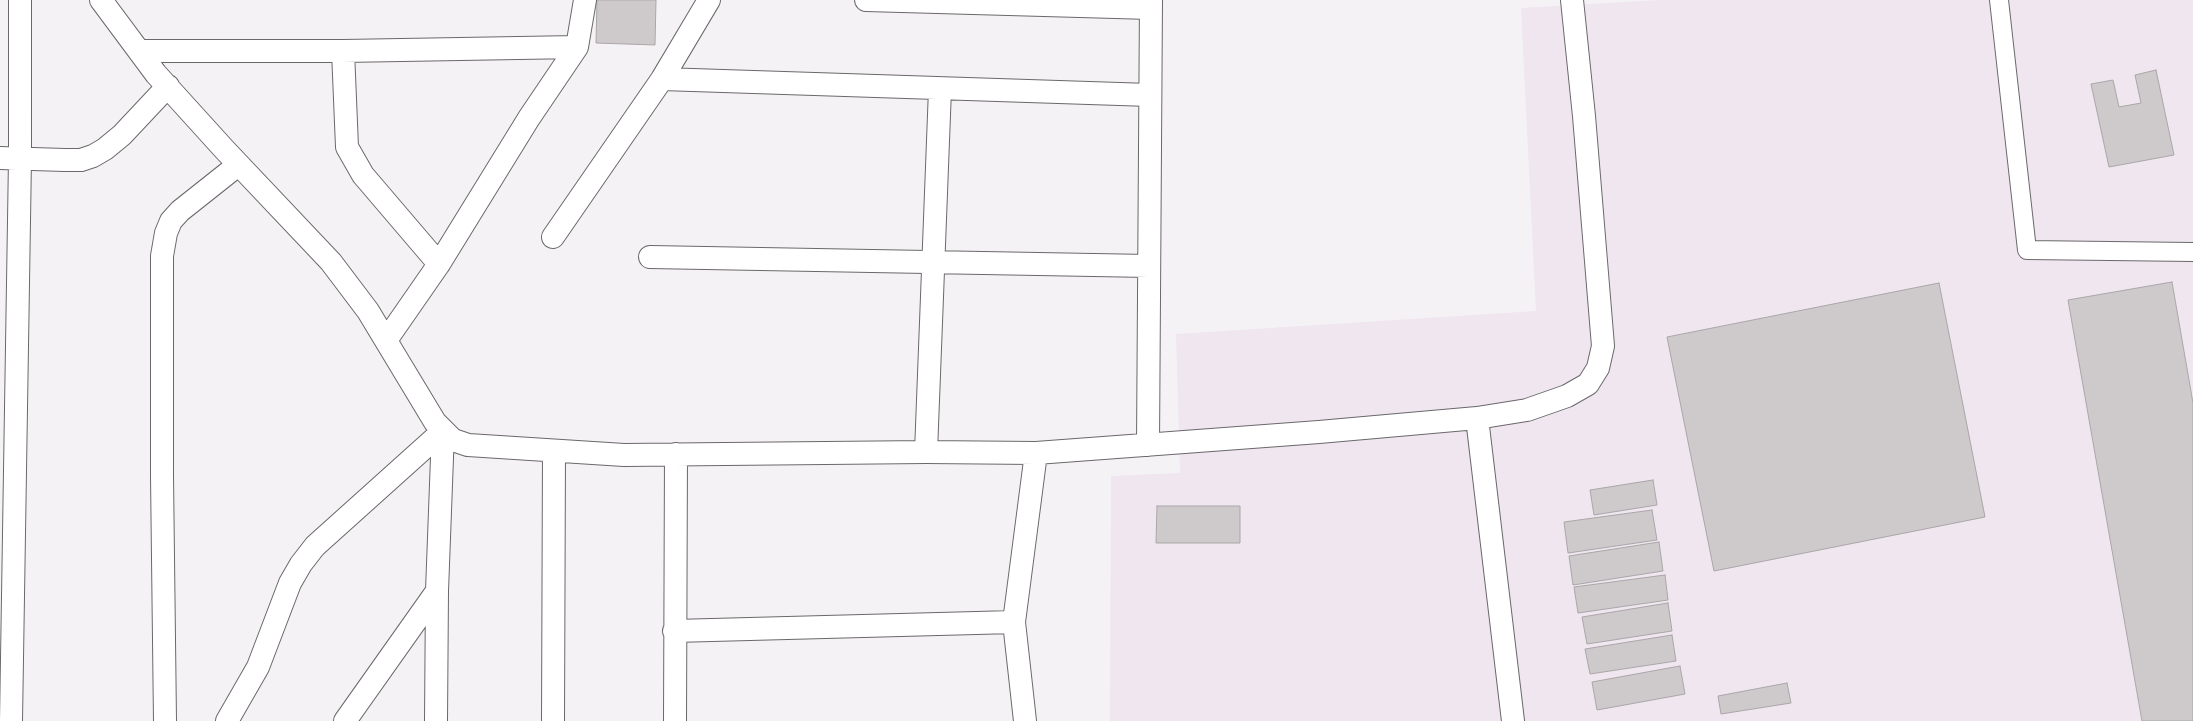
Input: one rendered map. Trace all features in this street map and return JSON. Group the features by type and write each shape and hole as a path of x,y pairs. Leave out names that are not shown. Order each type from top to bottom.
{"street":[{"path":"11,721 10,158 20,0"},
{"path":"101,0 139,51 168,86 238,165 331,262 387,339 435,422 453,440 468,445 624,455 926,452 1036,453 1477,418 1528,410 1567,396 1588,384 1598,368 1603,346 1584,116 1572,0"},
{"path":"387,339 439,264 529,118 578,47 584,0"},
{"path":"553,237 662,79 709,0"},
{"path":"866,0 1151,4 1148,445"},
{"path":"139,51 342,52 578,47"},
{"path":"342,52 347,147 363,175 439,264"},
{"path":"662,79 1150,95"},
{"path":"10,158 81,160 93,156 105,149 122,135 168,86"},
{"path":"926,452 940,89"},
{"path":"166,721 162,476 162,256 166,233 171,221 180,211 238,165"},
{"path":"650,257 1149,266"},
{"path":"1477,418 1513,721"},
{"path":"436,721 437,591 443,431"},
{"path":"227,721 258,667 290,583 301,564 315,546 443,431"},
{"path":"553,721 554,451"},
{"path":"1024,721 1014,622 1036,453"},
{"path":"675,721 674,630 676,454"},
{"path":"345,721 437,591"},
{"path":"674,630 1014,622"}],"lane":[{"path":"1999,0 2027,250 2193,252"}],"shaded area":[{"path":"1660,0 2193,0 2193,721 1110,721 1111,476 1180,473 1176,334 1536,311 1521,8"}],"building":[{"path":"597,0 656,0 655,45 596,43"},
{"path":"2156,70 2174,155 2109,167 2091,84 2113,80 2119,107 2141,103 2135,75"},
{"path":"2172,282 2193,403 2193,721 2142,721 2068,300"},
{"path":"1939,283 1985,517 1714,571 1667,337"},
{"path":"1653,480 1657,505 1594,515 1590,490"},
{"path":"1157,506 1240,506 1240,543 1156,543"},
{"path":"1652,510 1657,540 1568,553 1564,522"},
{"path":"1659,542 1663,571 1573,585 1569,556"},
{"path":"1665,575 1668,600 1578,613 1574,587"},
{"path":"1668,603 1672,631 1587,644 1582,617"},
{"path":"1672,635 1676,661 1590,674 1585,649"},
{"path":"1680,666 1685,694 1597,710 1592,682"},
{"path":"1787,683 1791,703 1721,714 1718,696"}]}
